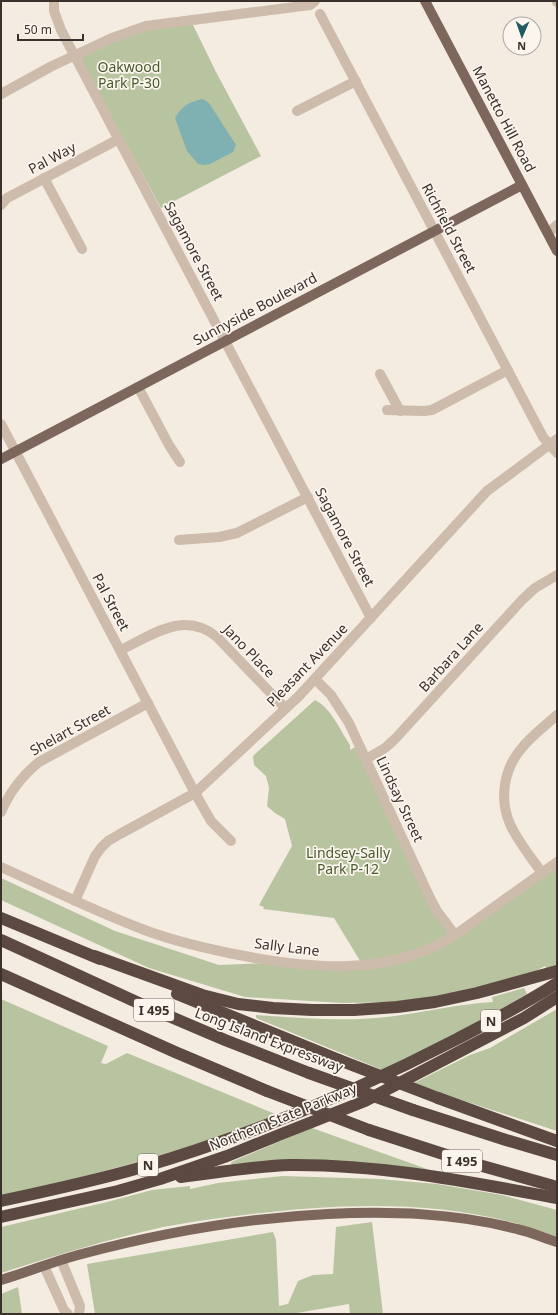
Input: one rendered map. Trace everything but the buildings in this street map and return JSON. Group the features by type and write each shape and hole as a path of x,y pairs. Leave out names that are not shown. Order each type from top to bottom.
{"highway":[{"path":"1,918 94,956 177,994 339,1060 557,1141"},
{"name":"Long Island Expressway","path":"1,940 211,1035 309,1073 413,1110 557,1155"},
{"path":"94,956 209,997 238,1004 312,1010 354,1010 397,1007 435,1002 477,993 557,971"},
{"name":"I 495","path":"1,976 39,991 175,1052 267,1091 369,1130 468,1162 557,1187"},
{"name":"Northern State Parkway","path":"1,1201 138,1168 194,1151 291,1116 321,1104 423,1057 557,983"},
{"name":"Northern State Parkway","path":"1,1217 118,1191 160,1179 227,1156 365,1101 524,1018 557,997"},
{"path":"160,1179 237,1169 289,1165 342,1167 397,1171 453,1179 557,1198"}],"main road":[{"name":"Manetto Hill Road","path":"425,1 557,251"},
{"name":"Sunnyside Boulevard","path":"1,459 522,185"},
{"path":"1,1280 61,1260 156,1236 206,1227 279,1217 370,1212 405,1212 468,1219 518,1229 557,1242"}],"street":[{"name":"Sagamore Street","path":"54,1 56,19 75,56 371,618"},
{"path":"1,94 52,66 131,30 146,26 310,5 315,1"},
{"name":"Richfield Street","path":"320,14 544,437 553,442 557,453"},
{"path":"297,111 356,81"},
{"name":"Pal Way","path":"1,205 7,198 119,139"},
{"path":"44,178 82,249"},
{"path":"548,233 557,225"},
{"path":"386,410 432,410 508,370"},
{"path":"380,374 400,411"},
{"path":"138,387 169,445 180,462"},
{"name":"Pal Street","path":"1,424 195,793 211,821 231,841"},
{"name":"Pleasant Avenue","path":"75,901 95,856 108,841 195,793 315,679 487,491 553,442"},
{"path":"179,540 219,537 237,533 308,497"},
{"name":"Barbara Lane","path":"366,759 385,748 395,739 522,600 535,588 557,575"},
{"name":"Jano Place","path":"121,650 169,626 182,624 198,626 210,631 217,637 285,708"},
{"name":"Lindsay Street","path":"315,679 323,686 339,706 349,723 430,898 437,911 455,935"},
{"name":"Shelart Street","path":"1,812 14,787 27,772 40,762 148,703"},
{"path":"542,873 522,846 509,823 504,804 505,780 511,765 521,749 557,715"},
{"name":"Sally Lane","path":"1,867 143,930 195,945 256,958 326,966 361,966 392,960 428,950 446,941 557,862"},
{"path":"61,1260 80,1306 79,1314"},
{"path":"44,1266 64,1310 68,1314"}],"green space":[{"name":"Oakwood Park P-30","path":"193,25 216,72 261,156 161,208 79,57 146,28"},
{"name":"Lindsey-Sally Park P-12","path":"315,700 326,708 335,720 350,745 350,750 359,745 453,934 557,859 557,967 548,971 545,966 518,981 401,1002 342,1003 245,997 149,968 1,900 1,878 115,931 219,965 293,962 362,964 334,918 263,909 264,907 259,905 292,846 285,819 267,806 269,788 266,776 254,765 253,756"},
{"path":"524,988 527,994 486,1018 385,1071 256,1018 256,1015 338,1019 387,1017 493,1002 492,997"},
{"path":"1,999 108,1046 101,1063 106,1064 127,1053 280,1116 142,1160 72,1180 1,1196"},
{"path":"557,1009 557,1131 414,1083 470,1055 490,1048"},
{"path":"312,1128 441,1174 232,1167 231,1162"},
{"path":"282,1176 379,1179 437,1184 502,1195 557,1210 557,1237 520,1224 481,1215 442,1209 402,1206 323,1207 234,1216 163,1227 102,1242 1,1273 1,1227 152,1190 190,1186 190,1189 218,1183"},
{"path":"372,1222 383,1314 350,1314 349,1304 291,1314 95,1314 87,1264 273,1232 276,1240 279,1306 288,1304 298,1281 313,1275 333,1274 336,1227"},
{"path":"18,1287 22,1314 1,1314 1,1294"}],"water":[{"path":"203,99 209,103 236,145 233,152 205,165 198,164 187,151 175,118 187,105 194,101"}]}
